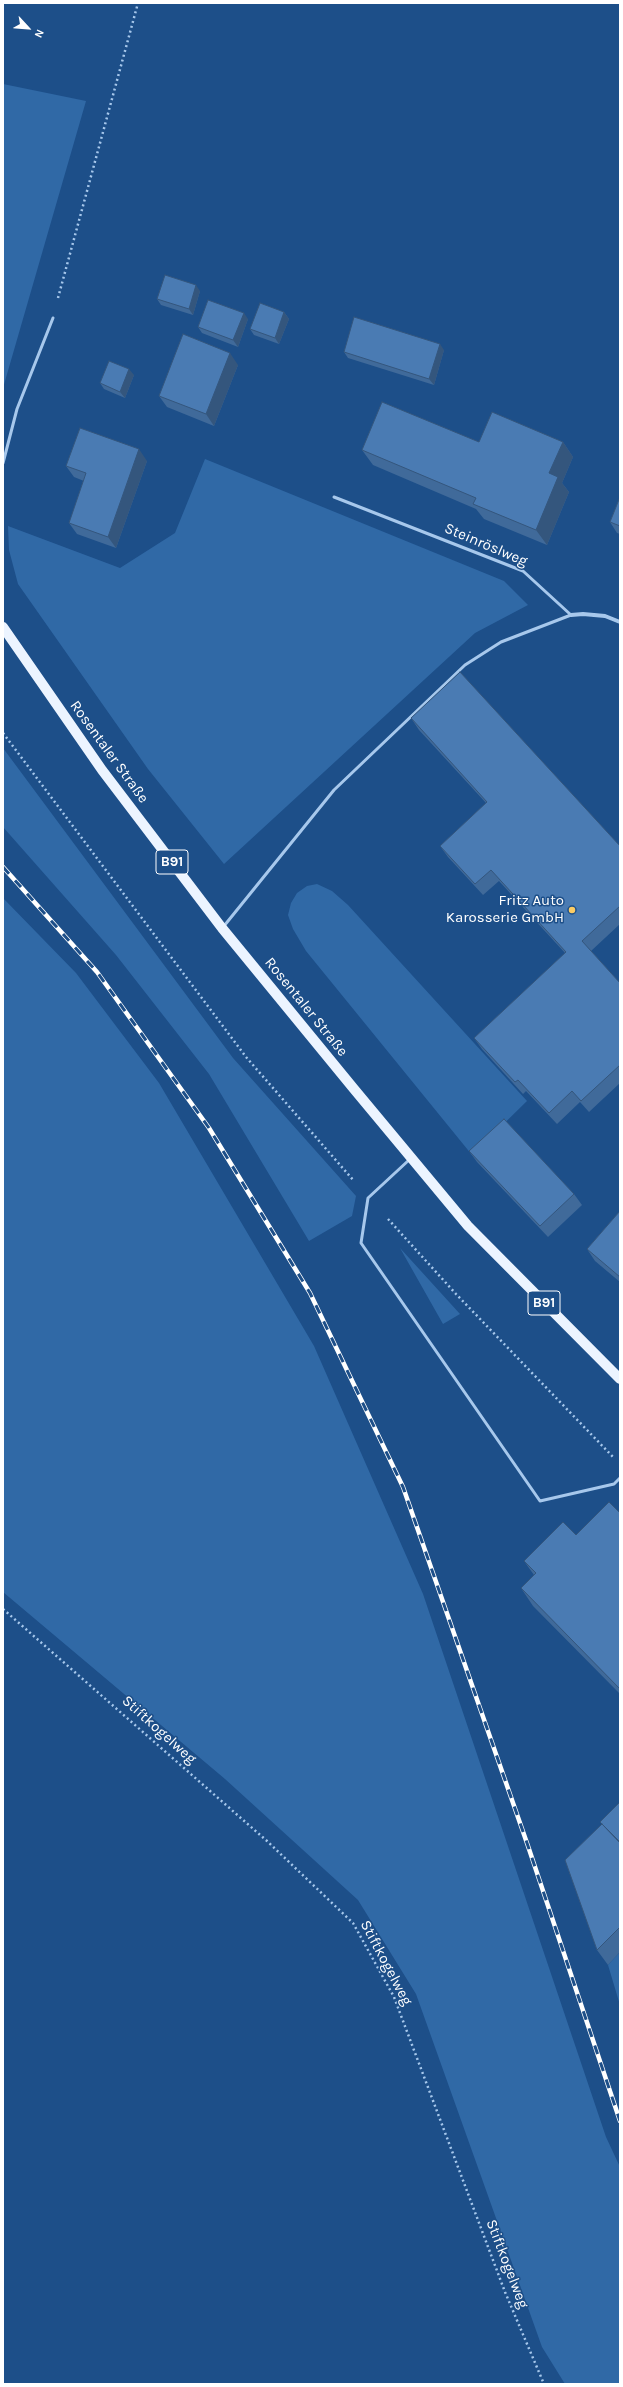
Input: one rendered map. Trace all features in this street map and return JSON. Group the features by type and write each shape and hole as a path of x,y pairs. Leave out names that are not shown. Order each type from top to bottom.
{"main road":[{"name":"Rosentaler Straße","path":"3,627 102,770 222,928 468,1226 620,1379"}],"street":[{"path":"571,615 583,614 605,616 620,622"}],"lane":[{"path":"3,463 17,409 53,318"},
{"name":"Steinröslweg","path":"334,497 523,572 571,615"},
{"path":"222,928 334,790 465,665 501,642 571,615"},
{"path":"412,1157 368,1198 360,1243 540,1501 614,1484 620,1478"}],"path":[{"path":"53,318 138,3"},
{"path":"3,733 246,1056 368,1198 456,1294 620,1464"},
{"name":"Stiftkogelweg","path":"3,1609 267,1841 353,1923 394,1997 505,2292 544,2384"}],"shaded area":[{"path":"3,84 86,101 3,388"},
{"path":"205,459 504,581 528,605 475,633 224,864 148,769 18,584 9,550 8,526 120,568 175,533"},
{"path":"3,748 233,1058 356,1196 352,1216 309,1241 209,1074 116,955 3,827"},
{"path":"317,884 332,891 348,905 527,1101 472,1155 306,951 293,929 288,915 291,903 297,893 307,886"},
{"path":"3,898 76,973 159,1083 314,1346 423,1594 606,2137 620,2167 620,2384 565,2384 542,2347 416,1994 358,1900 225,1779 3,1592"},
{"path":"400,1248 460,1314 443,1324"},
{"path":"620,1952 620,2005 608,1965"}],"building":[{"path":"165,275 196,285 189,309 157,299"},
{"path":"208,300 244,313 233,340 198,327"},
{"path":"260,303 284,312 275,338 250,329"},
{"path":"354,317 440,344 429,379 344,352"},
{"path":"183,334 230,353 206,414 159,396"},
{"path":"109,361 129,369 120,392 100,383"},
{"path":"382,402 479,442 492,412 563,442 549,473 558,477 536,530 473,504 476,498 362,450"},
{"path":"80,428 139,449 108,537 69,523 86,473 66,466"},
{"path":"620,497 620,526 610,522"},
{"name":"Fritz Auto Karosserie GmbH","path":"460,672 620,846 620,906 582,941 620,983 620,1065 581,1101 572,1091 549,1113 518,1080 515,1082 474,1038 566,952 491,870 475,884 440,846 487,802 411,718"},
{"path":"504,1119 574,1194 540,1226 469,1151"},
{"path":"620,1211 620,1277 587,1249"},
{"path":"609,1502 620,1513 620,1689 521,1588 536,1573 524,1561 563,1522 576,1535"},
{"path":"620,1802 620,1842 600,1822"},
{"path":"602,1824 620,1843 620,1927 597,1950 565,1860"}],"railway":[{"path":"3,867 97,972 209,1128 310,1293 403,1487 528,1846 620,2121"}],"place":[{"name":"Fritz Auto Karosserie GmbH","path":"572,910"}]}
